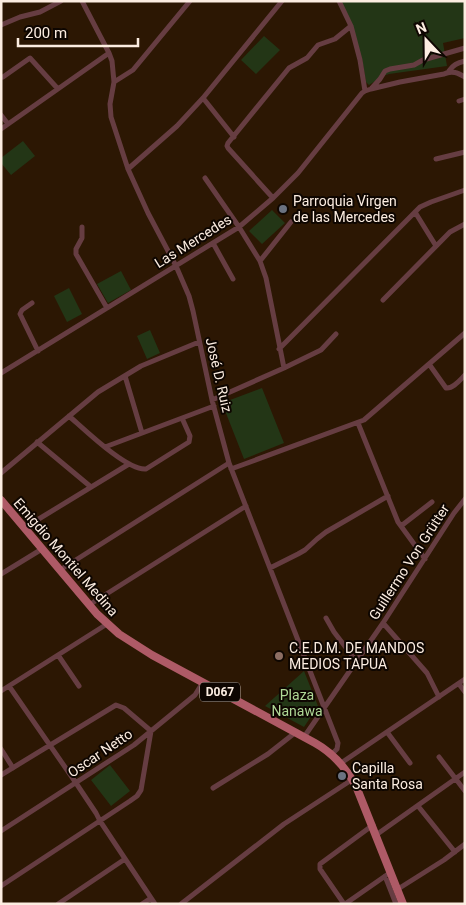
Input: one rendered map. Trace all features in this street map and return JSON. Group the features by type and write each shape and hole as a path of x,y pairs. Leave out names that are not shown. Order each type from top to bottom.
{"main road":[{"name":"Emigdio Montiel Medina","path":"1,500 107,624 133,644 319,745 341,763 353,779 373,825 388,874 398,889 404,904"}],"street":[{"path":"1,26 20,16 40,12 61,1"},
{"name":"José D. Ruiz","path":"82,1 109,53 113,67 114,82 110,104 111,117 128,170 189,296 194,311 213,403 230,466 338,743 337,749 332,754"},
{"path":"114,82 133,70 190,1"},
{"path":"128,170 177,126 203,98 282,1"},
{"path":"340,1 350,26 368,90 444,74 452,66 465,61"},
{"path":"273,198 228,148 228,143 291,66 307,58 318,45 335,39 350,26"},
{"name":"Las Mercedes","path":"1,373 239,227 273,198 298,173 337,123 390,68 414,65 422,60 465,48"},
{"path":"1,129 109,53"},
{"path":"3,77 30,58 58,89"},
{"path":"449,71 457,72 465,77"},
{"path":"203,98 234,137"},
{"path":"1,116 8,124"},
{"path":"436,159 465,152"},
{"path":"205,178 260,261 266,278 284,368"},
{"path":"279,349 420,207 465,190"},
{"path":"415,212 436,246"},
{"path":"260,261 291,222"},
{"path":"383,300 450,232 465,224"},
{"path":"82,227 82,238 76,249 76,254 107,308"},
{"path":"213,243 233,279"},
{"path":"32,303 22,310 20,314 38,351"},
{"path":"60,570 230,466 364,420 465,333"},
{"path":"105,447 182,418 213,403 321,350 336,334"},
{"path":"1,473 98,392 141,366 200,342"},
{"path":"429,364 446,388 452,386 465,375"},
{"path":"124,376 142,433"},
{"path":"69,416 105,447 128,464 139,469 146,469 189,442 190,436 182,418"},
{"path":"358,423 401,526 425,558"},
{"path":"37,442 91,487"},
{"path":"24,528 128,464"},
{"path":"270,568 305,550 326,532 388,496"},
{"name":"Guillermo Von Grütter","path":"304,737 357,662 465,499"},
{"path":"401,526 432,502"},
{"path":"89,605 246,506"},
{"path":"1,574 42,549"},
{"path":"326,618 334,632 357,662"},
{"path":"383,623 427,672 439,697"},
{"path":"1,691 107,624"},
{"path":"58,655 79,686"},
{"path":"341,763 465,680"},
{"name":"Oscar Netto","path":"1,831 134,745 195,695 203,682"},
{"path":"459,684 465,692"},
{"path":"9,686 51,745 155,904"},
{"path":"1,775 116,705 124,708 151,731 141,790 136,796 100,822 1,886"},
{"path":"213,788 268,754 296,732"},
{"path":"387,732 410,763"},
{"path":"1,749 13,768"},
{"path":"440,757 465,791"},
{"path":"376,835 465,772"},
{"path":"181,904 284,824 353,779"},
{"path":"418,806 455,852"},
{"path":"373,825 320,864 320,869 344,904 388,874 396,904"},
{"path":"398,889 444,860 465,844"},
{"path":"58,904 125,859"},
{"path":"142,904 151,898"}],"green space":[{"path":"341,1 465,1 465,38 443,43 447,66 389,74 369,85 366,82 362,59"},
{"path":"264,36 280,50 256,74 241,60"},
{"path":"23,141 35,156 11,175 1,163 1,158"},
{"path":"272,210 285,223 262,244 249,231"},
{"path":"121,271 131,290 108,303 97,284"},
{"path":"69,288 82,314 67,322 54,296"},
{"path":"150,330 160,353 147,359 137,336"},
{"path":"262,388 284,443 244,459 222,403"},
{"name":"Plaza Nanawa","path":"304,671 318,706 304,727 265,706"},
{"path":"110,765 130,791 111,806 91,780"}],"place":[{"name":"Parroquia Virgen de las Mercedes","path":"283,209"},
{"name":"C.E.D.M. DE MANDOS MEDIOS TAPUA","path":"279,656"},
{"name":"Capilla Santa Rosa","path":"342,776"}]}
